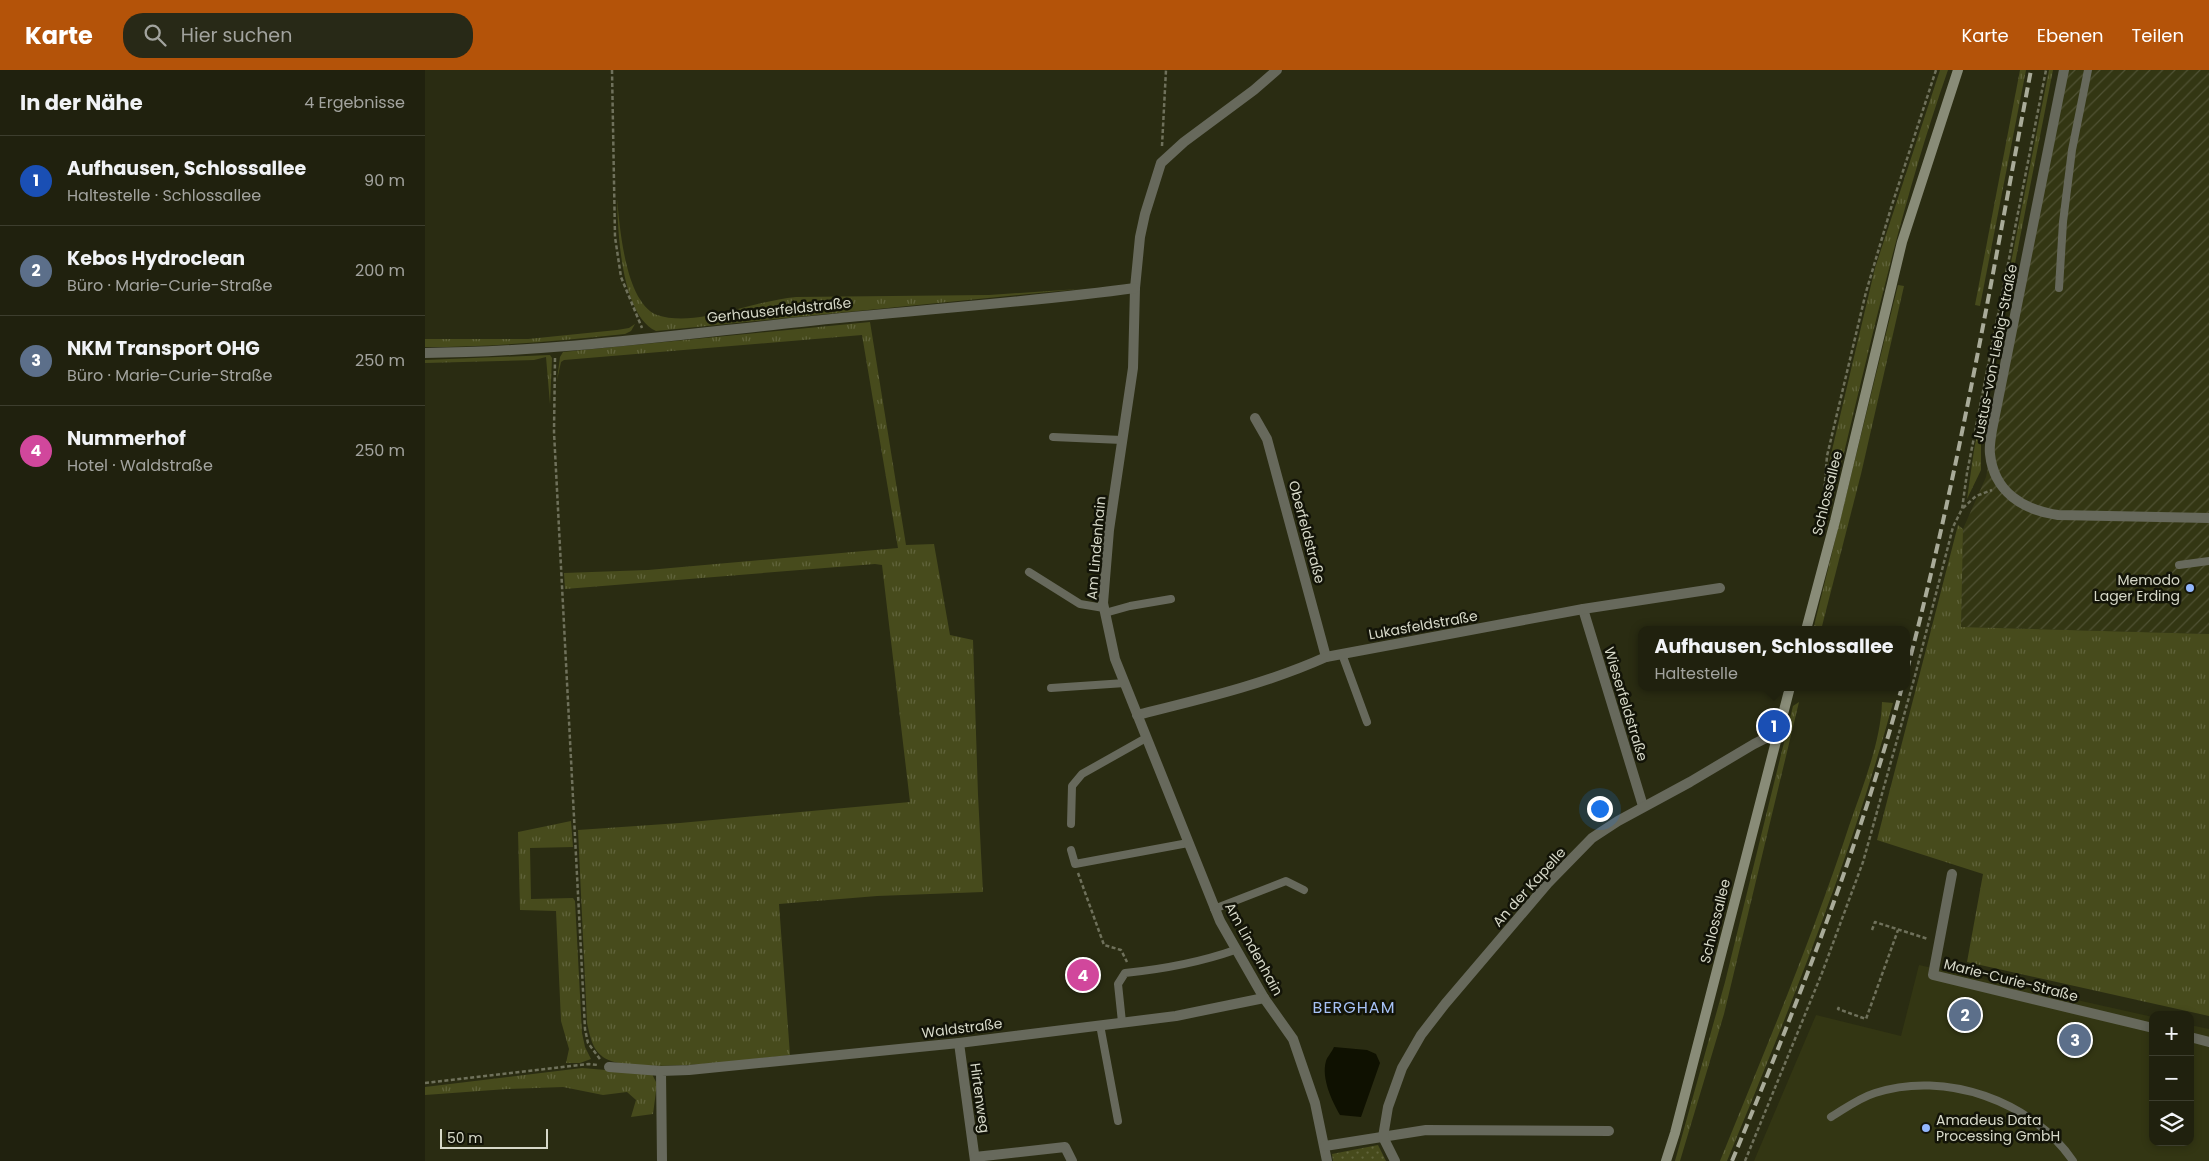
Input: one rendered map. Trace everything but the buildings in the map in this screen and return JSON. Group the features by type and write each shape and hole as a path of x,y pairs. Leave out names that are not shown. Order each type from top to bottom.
{"main road":[{"name":"Schlossallee","path":"1807,626 1902,242 1958,70"},
{"name":"Schlossallee","path":"1666,1161 1675,1133 1789,691"}],"street":[{"path":"1161,163 1184,142 1254,90 1277,70"},
{"name":"Justus-von-Liebig-Straße","path":"2064,70 1992,430 1990,453 1994,469 2006,490 2017,501 2028,508 2041,512 2209,518"},
{"name":"Am Lindenhain","path":"1161,163 1145,214 1135,288 1133,368 1109,530 1105,610 1115,659 1214,909 1235,950 1264,998 1293,1039 1315,1103 1327,1161"},
{"name":"Gerhauserfeldstraße","path":"425,352 555,348 1083,295 1135,288"},
{"name":"Oberfeldstraße","path":"1255,418 1267,439 1326,656"},
{"name":"Lukasfeldstraße","path":"1137,715 1232,690 1301,668 1326,656 1583,609 1720,588"},
{"name":"Wieserfeldstraße","path":"1583,609 1643,806"},
{"name":"An der Kapelle","path":"1383,1137 1388,1107 1402,1068 1421,1035 1445,1004 1545,887 1592,838 1643,806 1690,782 1778,732"},
{"name":"Marie-Curie-Straße","path":"1952,874 1933,975 2149,1027"},
{"name":"Waldstraße","path":"609,1067 689,1070 959,1042 1176,1016 1264,998"},
{"path":"2194,1038 2209,1042"},
{"name":"Hirtenweg","path":"959,1042 975,1159 1065,1147 1072,1161"},
{"path":"661,1070 662,1161"},
{"path":"1325,1146 1426,1130 1609,1131"},
{"path":"1383,1137 1395,1161"}],"lane":[{"path":"2059,288 2063,222 2072,150 2088,70"},
{"path":"1053,437 1123,440"},
{"path":"2179,565 2209,561"},
{"path":"1029,572 1080,604 1105,610 1171,599"},
{"path":"1342,654 1367,722"},
{"path":"1051,688 1125,683"},
{"path":"1071,824 1072,786 1082,774 1146,738"},
{"path":"1071,850 1075,864 1187,843"},
{"path":"1214,909 1285,881 1304,890"},
{"path":"1122,1022 1118,984 1125,973 1165,969 1201,962 1235,950"},
{"path":"1100,1025 1118,1121"},
{"path":"1831,1116 1861,1098 1876,1093 1899,1088 1953,1088 1981,1094 2004,1103 2027,1116 2065,1149 2073,1161"}],"path":[{"path":"612,70 614,211 618,256 625,290 647,338"},
{"path":"1161,163 1166,70"},
{"path":"1822,515 1827,456 1865,292 1936,70"},
{"path":"1745,1161 1822,973 1863,862 1916,672 1953,526 1962,509 1967,473 2046,70"},
{"path":"555,348 554,432 585,1029 588,1043 596,1055 609,1067"},
{"path":"1962,509 1977,496 1991,490 2006,490"},
{"path":"1075,864 1105,945 1121,950 1133,972"},
{"path":"1872,930 1875,922 1939,942"},
{"path":"1839,1007 1838,1010 1866,1019 1897,930"},
{"path":"425,1083 589,1064 609,1067"}],"shaded area":[{"path":"2068,70 2209,70 2209,634 1960,627 1963,529 1986,477"},
{"path":"1919,965 2149,1016 2149,1146 2194,1146 2194,1026 2209,1029 2209,1161 1754,1161 1816,1015 1901,1036"},
{"path":"1334,1047 1367,1050 1376,1054 1380,1063 1361,1117 1340,1115 1331,1096 1326,1082 1325,1068 1327,1059"}],"green space":[{"path":"1940,70 1948,70 1929,126 1897,238 1825,524 1828,467 1875,268"},
{"path":"2020,70 2026,70 1980,306 1975,305"},
{"path":"2049,70 2053,70 1981,436 1981,470 1967,499 1974,450"},
{"path":"617,199 626,263 631,280 646,307 657,315 668,318 700,317 796,297 989,295 1079,289 656,331 644,322 635,308 629,291 621,251"},
{"path":"1898,285 1904,286 1861,474 1822,626 1814,626"},
{"path":"870,322 906,545 934,544 950,635 973,640 983,892 877,896 779,904 790,1055 693,1065 664,1066 617,1063 603,1057 596,1050 587,1023 578,830 680,823 910,802 882,565 875,564 565,589 564,573 648,570 898,548 862,335 564,360 561,362 557,380 560,357 563,352"},
{"path":"635,324 631,331 625,334 525,343 425,347 425,339 528,339 617,330 629,328"},
{"path":"550,355 552,358 550,404 546,357 534,360 425,363 425,360"},
{"path":"1958,525 1963,529 1961,627 2209,634 2209,1016 2194,1013 2194,1011 2187,1011 1967,962 1983,874 1877,840"},
{"path":"1799,702 1724,1014 1680,1161 1675,1161 1725,982 1793,706"},
{"path":"1882,702 1893,703 1858,820 1838,877 1795,992 1727,1161 1720,1161 1835,868 1875,749"},
{"path":"571,821 573,847 530,848 531,899 573,898 575,901 582,1033 585,1047 591,1059 580,1063 566,1063 569,1049 561,1021 556,911 520,910 518,832"},
{"path":"582,1068 652,1074 657,1084 653,1114 631,1117 636,1100 627,1092 603,1095 563,1087 425,1095 425,1087"},
{"path":"1378,1145 1386,1161 1333,1161 1332,1154"}],"railway":[{"path":"1910,658 1926,596 1959,446 2031,70"},
{"path":"1732,1161 1825,927 1866,808 1901,691"}],"place":[{"name":"Memodo Lager Erding","path":"2190,588"},
{"name":"Aufhausen, Schlossallee","path":"1774,726"},
{"name":"Nummerhof","path":"1083,975"},
{"name":"Kebos Hydroclean","path":"1965,1015"},
{"name":"NKM Transport OHG","path":"2075,1040"},
{"name":"Amadeus Data Processing GmbH","path":"1926,1128"}],"district":[{"name":"BERGHAM","path":"1354,1007"}]}
